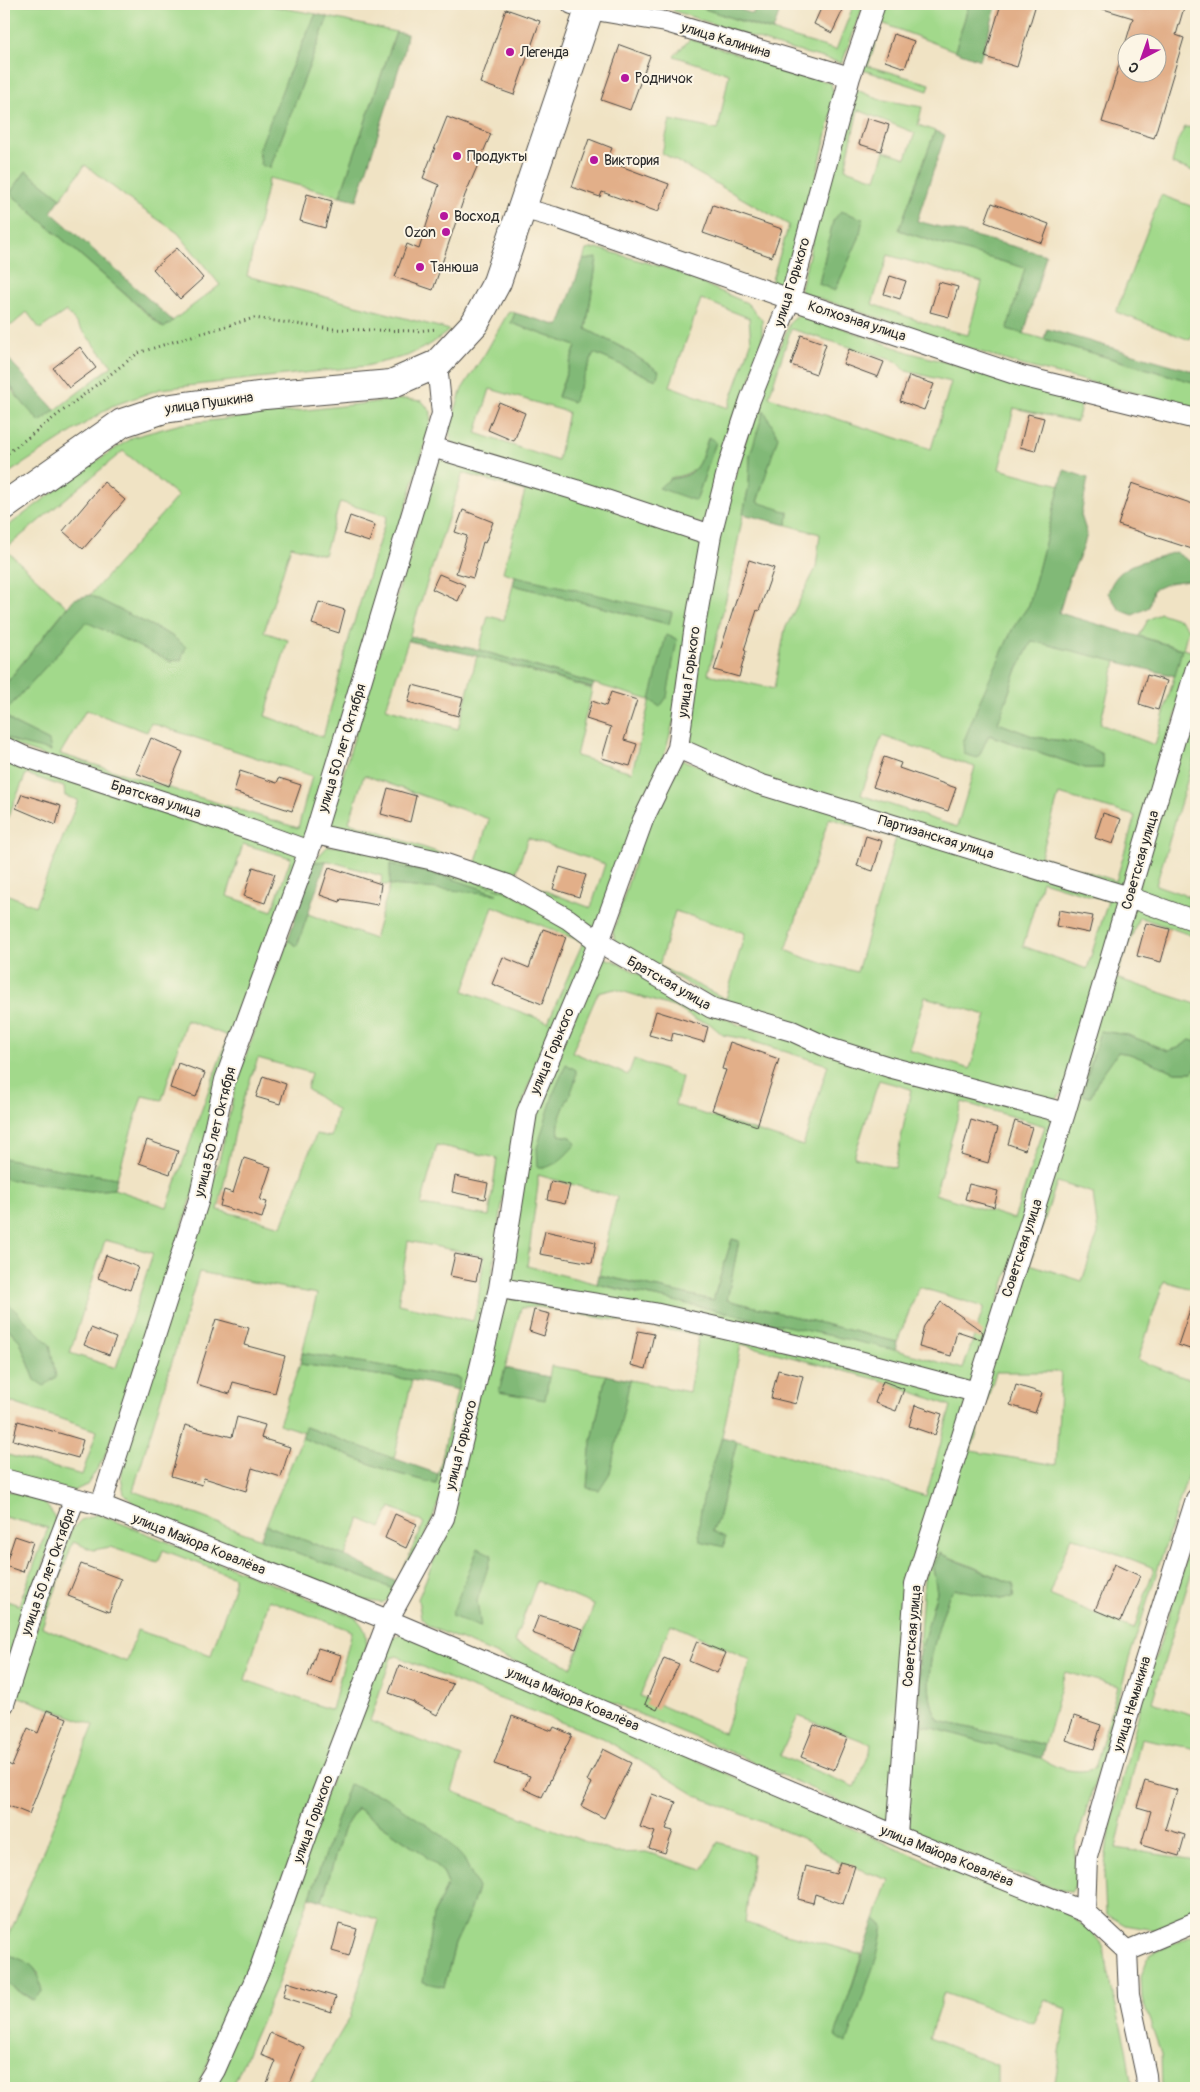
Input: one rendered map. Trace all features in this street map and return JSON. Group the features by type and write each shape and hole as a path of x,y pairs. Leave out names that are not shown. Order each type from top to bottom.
{"main road":[{"path":"437,364 475,323 496,282 584,5"},
{"name":"улица Пушкина","path":"9,497 122,422 164,409 265,395 392,384 437,364"}],"street":[{"name":"улица Горького","path":"204,2088 260,1968 316,1809 388,1620 444,1518 499,1288 527,1112 598,942 643,820 678,748 694,632 712,535 729,464 750,400 790,299 850,77 875,4"},
{"name":"улица Калинина","path":"584,5 666,22 850,77"},
{"name":"Колхозная улица","path":"521,208 554,217 790,299 1021,376 1196,419"},
{"name":"улица 50 лет Октября","path":"101,1505 200,1199 226,1080 312,843 442,414 437,364"},
{"path":"432,447 576,490 712,535"},
{"name":"Советская улица","path":"897,1836 916,1584 1065,1113 1196,668"},
{"name":"Братская улица","path":"4,747 23,756 251,830 312,843 434,860 508,886 568,919 598,942 712,1008 792,1031 829,1048 889,1067 1065,1113"},
{"name":"Партизанская улица","path":"678,748 759,784 1129,897 1196,921"},
{"path":"499,1288 654,1312 817,1350 976,1392"},
{"name":"улица Майора Ковалёва","path":"4,1479 101,1505 388,1620 897,1836 1084,1912 1127,1950"},
{"name":"улица 50 лет Октября","path":"4,1704 38,1595 75,1498"},
{"name":"улица Немыкина","path":"1084,1912 1087,1857 1132,1702 1196,1499"},
{"path":"1147,2088 1146,2075 1129,1996 1127,1950 1196,1922"}],"path":[{"path":"4,456 138,353 254,318 331,329 416,331 475,323"}],"green space":[{"path":"4,4 259,4 316,14 288,75 270,168 328,17 396,32 340,196 269,178 247,276 450,330 431,344 407,356 366,366 160,389 112,406 4,476 4,368 13,392 40,422 112,366 66,311 40,329 27,312 12,325 4,322","holes":["85,165 135,204 178,233 220,285 163,328 10,193 26,171 61,198"]},
{"path":"669,4 690,4 836,50 854,4 864,4 842,63 782,47 674,11"},
{"path":"703,4 722,4 753,14 756,4 782,4 773,31 702,8"},
{"path":"880,4 969,4 955,51 882,23 868,66 930,84 928,91 857,68"},
{"path":"969,4 997,4 980,60 955,51"},
{"path":"316,14 328,17 270,168 261,165 259,150 288,75"},
{"path":"396,32 407,34 404,52 357,200 340,196"},
{"path":"690,39 831,83 835,100 789,288 771,283 789,225 662,153 670,120 718,130 729,74 674,56"},
{"path":"850,87 878,99 922,107 918,125 935,131 899,230 937,243 1026,268 1008,329 1196,383 1196,408 1017,364 800,292","holes":["858,110 915,133 906,158 885,151 876,179 845,169","862,219 859,238 835,290 819,284 833,221","888,255 982,282 968,335 939,328 872,304"]},
{"path":"1185,127 1196,128 1196,172 1172,164 1177,142"},
{"path":"935,131 945,135 917,221 1046,255 1024,334 1007,329 1025,268 899,230"},
{"path":"26,171 61,198 51,212 173,321 164,328 10,193"},
{"path":"1161,195 1196,208 1196,323 1190,340 1116,312"},
{"path":"841,211 863,219 859,238 835,291 819,284 833,221"},
{"path":"597,248 672,270 747,303 762,320 762,340 732,441 704,525 462,452 451,441 449,429 462,389 509,311 515,313 511,323 576,346 558,396 573,402 594,353 656,380 658,371 623,348 586,329 597,259 583,260 586,250","holes":["701,299 749,318 751,343 728,408 670,386","490,389 568,412 558,461 476,433","708,438 716,442 696,501 670,478 693,470 700,461"]},
{"path":"597,258 586,329 623,348 659,371 656,380 594,353 573,402 558,397 576,346 511,323 515,313 559,326 583,260"},
{"path":"799,315 807,315 911,353 1083,398 1077,422 1014,408 999,469 1060,485 1029,605 1013,628 999,659 978,758 988,735 1085,768 1103,768 1083,744 1035,737 998,723 1016,672 1032,641 1116,661 1100,724 1155,745 1182,649 1139,636 1148,620 1160,613 1181,620 1188,629 1183,649 1194,652 1124,892 757,778 694,748 687,733 716,543 753,415 790,322","holes":["791,329 895,361 906,371 951,382 931,449 769,397","777,437 757,503 788,512 787,525 820,534 816,568 785,629 774,689 708,674 729,586 749,485 750,455","882,736 975,767 957,827 861,795","1059,794 1135,816 1116,881 1041,856"]},
{"path":"1047,329 1196,372 1196,383 1044,339"},
{"path":"4,354 55,410 40,422 14,392 7,375"},
{"path":"404,399 422,401 431,412 430,427 304,845 4,742 4,736 18,743 49,741 15,724 4,713 86,621 170,661 181,660 172,636 90,595 178,496 123,451 5,549 67,607 4,686 4,529 83,470 133,437 181,424","holes":["340,502 387,516 350,635 323,737 265,716 288,640 264,632 291,546 324,555","86,710 147,732 151,723 312,776 298,828 60,754"]},
{"path":"764,410 778,437 757,502 788,512 787,525 743,514 749,485 750,455"},
{"path":"709,437 716,442 696,501 659,488 670,479 687,475 695,469"},
{"path":"441,455 704,537 678,706 665,752 598,930 570,913 326,831","holes":["463,473 525,491 503,572 672,613 668,624 513,585 504,620 488,616 479,650 650,700 632,772 576,756 592,689 477,656 458,729 386,708","364,775 489,819 475,865 349,822","528,838 605,864 591,908 514,879"]},
{"path":"1064,470 1088,478 1081,515 1087,534 1082,551 1069,579 1059,613 1182,649 1175,676 1032,641 1016,672 998,723 1035,737 1083,744 1102,754 1103,768 1085,768 989,735 978,758 964,754 963,743 981,698 1013,628 1029,605"},
{"path":"1175,552 1194,564 1195,579 1169,583 1153,590 1149,607 1133,615 1120,610 1108,593 1119,574 1135,564"},
{"path":"515,576 672,612 669,624 513,585"},
{"path":"90,595 172,636 186,647 181,660 170,661 86,622 4,713 4,686 74,599"},
{"path":"666,635 677,639 667,697 660,707 650,700"},
{"path":"410,636 479,650 594,684 592,688 477,656 409,641"},
{"path":"1196,686 1196,751 1156,885 1196,899 1196,916 1136,894"},
{"path":"4,715 15,724 49,741 51,751 18,743 4,736"},
{"path":"4,752 303,854 141,1354 104,1458 87,1485 73,1491 4,1472 4,1454 82,1475 97,1431 4,1400 4,1324 20,1341 35,1380 50,1345 4,1299 4,1178 90,1191 114,1189 167,1207 228,1036 186,1020 162,1100 142,1096 117,1178 4,1158 4,893 35,906 78,800 65,796 64,787 26,774 4,826","holes":["243,844 291,858 272,911 227,896","105,1240 153,1253 116,1368 70,1353"]},
{"path":"682,760 1121,900 1065,1090 1055,1101 1043,1102 740,1014 615,942 613,932 643,834","holes":["829,818 896,838 857,972 808,959 786,950","1042,881 1108,901 1087,969 1023,946","675,911 745,933 726,999 659,966","925,997 986,1015 970,1069 909,1050"]},
{"path":"328,846 354,847 510,892 593,943 526,1091 507,1170 485,1324 443,1491 422,1545 398,1594 382,1603 358,1599 140,1510 124,1494 121,1476 129,1437 219,1161 237,1080 288,940 297,946 308,914 374,939 390,885 381,885 382,876 329,861 313,862","holes":["390,864 453,879 494,893 391,885","493,906 583,942 548,1022 464,991","258,1058 311,1073 307,1089 337,1110 331,1137 316,1134 282,1226 218,1210 240,1109","437,1145 497,1158 489,1216 421,1205","408,1241 484,1256 478,1302 473,1321 398,1304","199,1272 317,1294 302,1353 460,1378 436,1484 392,1472 302,1438 266,1525 345,1556 360,1519 381,1528 391,1507 424,1523 394,1589 133,1491"]},
{"path":"326,861 297,946 288,940 313,862"},
{"path":"390,864 453,879 497,894 390,885"},
{"path":"1131,905 1196,928 1196,937 1139,917 1116,978 1196,1004 1196,1042 1190,1040 1178,1048 1168,1051 1128,1035 1100,1031 1090,1097 1100,1077 1118,1052 1130,1054 1175,1072 1192,1072 1196,1067 1196,1290 1164,1281 1138,1360 1196,1382 1196,1449 1129,1659 1101,1763 1075,1847 1075,1885 1072,1891 1059,1890 916,1834 906,1823 924,1579","holes":["1057,1182 1093,1193 1098,1233 1082,1281 1030,1264","996,1372 1061,1372 1056,1465 971,1451","1071,1536 1154,1568 1134,1629 1049,1595","940,1553 1014,1584 1013,1597 1001,1599 955,1588 949,1595 939,1625 929,1676 933,1707 939,1721 1045,1745 1065,1672 1118,1686 1095,1768 1082,1771 1067,1770 1041,1758 922,1725 932,1607 937,1592 933,1568"]},
{"path":"601,957 614,961 739,1025 1059,1115 971,1386 505,1285 530,1118","holes":["615,989 677,1008 696,1020 709,1023 723,1035 745,1039 828,1065 803,1146 675,1105 682,1077 634,1059 628,1075 572,1052 598,993","576,1079 563,1107 559,1121 559,1135 571,1137 537,1148","879,1080 911,1089 895,1168 854,1157","962,1102 1045,1126 1014,1219 935,1194","538,1175 617,1197 599,1275 713,1300 732,1239 739,1241 727,1300 897,1342 919,1287 984,1307 963,1369 872,1343 613,1288 527,1266"]},
{"path":"1100,1031 1128,1035 1168,1051 1178,1048 1190,1040 1196,1042 1196,1067 1192,1072 1175,1072 1130,1054 1118,1052 1100,1077 1090,1097 1082,1095"},
{"path":"566,1064 576,1070 573,1086 560,1118 559,1135 571,1137 576,1144 564,1157 554,1164 538,1168 537,1148 554,1092"},
{"path":"4,1158 117,1178 114,1189 90,1191 7,1179 4,1178"},
{"path":"732,1239 739,1241 727,1300 897,1342 895,1350 597,1284 599,1275 713,1300"},
{"path":"502,1296 653,1317 969,1395 923,1542 895,1821 881,1820 735,1754 428,1626 421,1617 418,1599 440,1545","holes":["538,1307 699,1335 689,1392 630,1380 599,1490 587,1487 590,1450 606,1375 551,1366 545,1399 499,1392 521,1308","741,1344 883,1381 951,1406 926,1496 737,1441 718,1519 712,1531 701,1541 700,1528 703,1501 722,1436","537,1581 594,1605 572,1667 514,1642","481,1583 477,1601 480,1627 452,1616","671,1624 751,1660 724,1733 640,1696","798,1716 871,1744 870,1752 855,1787 780,1756"]},
{"path":"4,1299 50,1345 56,1377 44,1386 35,1380 20,1341 4,1324"},
{"path":"302,1353 460,1378 458,1390 412,1380 300,1364"},
{"path":"300,1364 412,1380 394,1459 306,1427 304,1432 279,1424"},
{"path":"505,1368 549,1377 545,1400 499,1392"},
{"path":"606,1375 630,1380 610,1473 599,1490 587,1488 590,1450"},
{"path":"305,1427 438,1474 436,1484 392,1472 302,1438"},
{"path":"722,1437 737,1441 718,1519 712,1531 725,1537 724,1547 700,1541 699,1529 702,1502"},
{"path":"4,1490 30,1496 43,1502 48,1507 57,1524 4,1682 4,1600 19,1605 48,1528 4,1517"},
{"path":"98,1514 355,1617 363,1627 366,1636 363,1658 290,1875 197,2088 4,2088 4,1982 32,2000 39,1974 30,1964 4,1953 4,1948 94,1725 17,1696 4,1732 4,1721 71,1530 81,1520","holes":["73,1542 93,1550 110,1547 158,1563 163,1550 234,1577 234,1587 211,1655 137,1630 127,1662 42,1627","269,1600 352,1631 332,1710 245,1680"]},
{"path":"266,1525 345,1556 397,1582 394,1589 260,1539"},
{"path":"1196,1528 1196,1558 1152,1702 1196,1716 1196,1749 1141,1738 1116,1848 1196,1860 1196,1916 1156,1930 1125,1925 1106,1914 1104,1875 1108,1837 1141,1704"},
{"path":"478,1548 492,1555 477,1601 481,1627 451,1616"},
{"path":"940,1553 1014,1584 1013,1597 1001,1599 955,1589 949,1595 939,1625 929,1676 933,1707 939,1721 1045,1745 1041,1758 922,1725 919,1657 937,1592 933,1568"},
{"path":"401,1634 577,1708 931,1863 1064,1912 1090,1930 1103,1946 1126,2047 1132,2088 1054,2088 1067,2010 1045,1999 1033,2023 944,1993 929,2038 997,2065 997,2087 1005,2088 308,2088 350,2017 379,1920 322,1901 343,1830 357,1808 421,1852 443,1872 448,1884 433,1915 444,1987 455,1944 470,1912 478,1888 349,1785 278,1983 232,2088 209,2088 387,1640","holes":["397,1656 466,1686 603,1738 697,1796 802,1838 840,1862 889,1880 875,1919 883,1926 847,2042 836,2035 862,1954 745,1923 753,1854 718,1842 703,1870 646,1852 615,1853 452,1791 462,1757 370,1721 391,1658"]},
{"path":"349,1784 385,1797 443,1836 464,1859 478,1888 470,1912 455,1944 444,1987 423,1982 433,1915 448,1884 443,1872 421,1852 357,1808 343,1830 322,1901 310,1897"},
{"path":"875,1919 883,1926 877,1956 847,2043 835,2036"},
{"path":"1196,1934 1196,2088 1162,2088 1161,2053 1142,1999 1141,1976 1149,1955"},
{"path":"4,1953 26,1962 35,1969 42,1992 33,2000 4,1982"}],"building":[{"path":"823,4 829,4 843,10 832,33 814,24"},
{"path":"1001,4 1036,4 1017,67 985,57"},
{"path":"1101,4 1185,4 1176,35 1184,38 1154,138 1102,122 1118,68 1118,82 1168,82 1168,32 1129,32 1133,18 1100,8"},
{"name":"Легенда","path":"506,9 540,21 514,95 480,83"},
{"path":"894,34 914,41 905,68 885,61"},
{"name":"Родничок","path":"620,45 650,56 630,110 601,100"},
{"path":"447,117 491,134 465,195 433,290 395,277 407,244 419,249 439,185 423,178"},
{"path":"867,118 889,125 881,151 859,144"},
{"path":"589,139 612,148 607,161 669,184 658,212 602,192 600,197 572,187"},
{"path":"307,194 332,201 325,228 300,221"},
{"path":"992,203 1049,224 1042,243 985,222"},
{"path":"713,205 782,229 772,257 703,233"},
{"path":"177,248 203,278 180,299 153,269"},
{"path":"890,276 906,281 900,299 884,294"},
{"path":"939,282 958,287 949,317 930,312"},
{"path":"801,335 826,344 816,374 791,365"},
{"path":"80,347 96,368 69,388 53,368"},
{"path":"849,349 884,362 878,377 843,364"},
{"path":"909,376 934,384 924,410 900,401"},
{"path":"499,402 525,413 514,441 488,430"},
{"path":"1028,414 1044,418 1035,451 1020,447"},
{"path":"104,482 125,500 83,549 63,531"},
{"path":"1132,483 1196,505 1196,537 1192,549 1118,525"},
{"path":"463,510 493,522 485,543 483,542 473,578 456,573 467,536 455,532"},
{"path":"350,516 375,525 369,542 344,534"},
{"path":"749,560 774,568 759,611 757,610 744,650 746,651 739,677 714,670"},
{"path":"439,574 465,585 458,601 432,589"},
{"path":"319,602 345,610 339,633 312,624"},
{"path":"1147,675 1167,681 1158,710 1139,704"},
{"path":"413,685 463,698 458,716 408,702"},
{"path":"611,692 637,700 624,740 637,744 630,766 602,758 611,727 586,719 592,701 606,706"},
{"path":"151,738 183,752 169,786 136,773"},
{"path":"884,757 901,763 899,768 956,788 948,811 873,787"},
{"path":"240,771 277,783 279,778 301,785 292,811 234,792"},
{"path":"388,788 416,796 410,822 381,814"},
{"path":"22,794 61,806 56,825 16,808"},
{"path":"1103,813 1121,819 1113,844 1095,838"},
{"path":"866,836 882,841 873,871 857,866"},
{"path":"253,867 275,874 265,903 244,896"},
{"path":"329,867 381,884 378,905 341,899 340,902 320,895"},
{"path":"560,867 586,875 579,897 553,889"},
{"path":"1059,910 1093,916 1089,933 1056,926"},
{"path":"1146,923 1170,929 1161,962 1137,956"},
{"path":"543,929 566,937 542,1004 492,984 503,957 529,968"},
{"path":"656,1011 708,1027 704,1042 673,1033 671,1041 649,1035"},
{"path":"730,1042 779,1059 757,1126 712,1110 726,1070 722,1069"},
{"path":"178,1063 205,1073 196,1097 170,1088"},
{"path":"263,1076 286,1084 280,1104 256,1097"},
{"path":"971,1120 998,1128 988,1163 961,1155"},
{"path":"1015,1121 1032,1127 1025,1150 1008,1144"},
{"path":"147,1140 178,1151 170,1174 139,1163"},
{"path":"244,1158 271,1167 260,1200 267,1202 262,1218 220,1206 224,1190 233,1193"},
{"path":"455,1176 488,1183 485,1199 452,1192"},
{"path":"551,1181 570,1185 565,1204 547,1200"},
{"path":"969,1184 998,1191 994,1207 965,1199"},
{"path":"545,1231 596,1242 592,1263 540,1254"},
{"path":"455,1254 481,1259 476,1281 450,1276"},
{"path":"106,1255 138,1267 130,1290 98,1278"},
{"path":"1194,1298 1196,1299 1196,1351 1178,1345"},
{"path":"941,1302 983,1332 981,1339 957,1331 951,1356 919,1347 924,1326"},
{"path":"534,1310 550,1314 544,1336 529,1331"},
{"path":"216,1319 249,1328 244,1345 285,1356 275,1393 233,1382 230,1394 196,1384"},
{"path":"91,1328 116,1338 109,1355 84,1345"},
{"path":"638,1331 654,1334 646,1369 631,1365"},
{"path":"778,1370 803,1376 796,1404 771,1398"},
{"path":"883,1381 904,1389 896,1411 875,1403"},
{"path":"1016,1385 1042,1393 1035,1413 1010,1405"},
{"path":"915,1405 942,1414 935,1435 909,1426"},
{"path":"237,1417 265,1425 261,1438 290,1447 281,1477 252,1468 246,1491 204,1478 202,1485 171,1476 185,1425 232,1437"},
{"path":"18,1421 83,1440 78,1458 13,1440"},
{"path":"395,1514 417,1524 406,1548 385,1538"},
{"path":"15,1536 33,1542 23,1572 5,1566"},
{"path":"81,1564 121,1579 109,1612 68,1596"},
{"path":"1114,1564 1140,1576 1121,1621 1095,1610"},
{"path":"539,1615 583,1629 576,1649 532,1633"},
{"path":"697,1641 726,1653 717,1673 689,1661"},
{"path":"318,1648 341,1655 332,1684 308,1676"},
{"path":"664,1658 679,1664 657,1710 645,1704"},
{"path":"399,1666 453,1684 437,1715 414,1702 389,1693"},
{"path":"47,1710 67,1718 29,1814 4,1804 4,1762 12,1766 28,1728 38,1733"},
{"path":"512,1716 552,1731 554,1727 572,1735 542,1797 524,1789 530,1776 494,1764"},
{"path":"1074,1716 1101,1725 1094,1749 1066,1740"},
{"path":"814,1725 847,1738 834,1770 801,1757"},
{"path":"603,1749 631,1763 604,1818 581,1806 592,1783 587,1781"},
{"path":"1145,1781 1177,1790 1165,1829 1185,1835 1179,1856 1141,1845 1151,1811 1137,1807"},
{"path":"652,1794 676,1802 666,1829 673,1831 665,1853 649,1848 655,1832 640,1827"},
{"path":"840,1862 855,1866 843,1904 815,1894 813,1903 798,1899 806,1866 836,1874"},
{"path":"339,1924 357,1929 349,1956 332,1951"},
{"path":"287,1982 336,1997 331,2012 283,1997"},
{"path":"270,2033 304,2047 287,2088 265,2088 276,2061 261,2055"}],"place":[{"name":"Легенда","path":"510,52"},
{"name":"Родничок","path":"625,78"},
{"name":"Продукты","path":"457,156"},
{"name":"Виктория","path":"594,160"},
{"name":"Восход","path":"444,216"},
{"name":"Ozon","path":"446,232"},
{"name":"Танюша","path":"420,267"}]}
